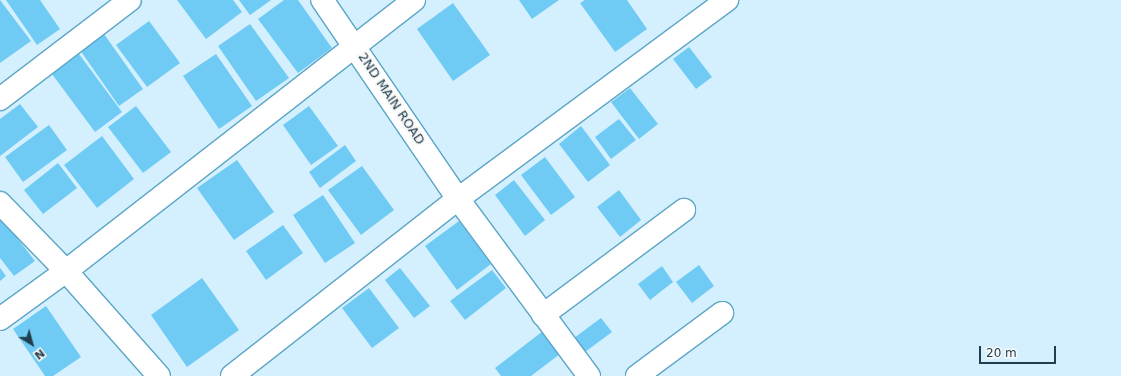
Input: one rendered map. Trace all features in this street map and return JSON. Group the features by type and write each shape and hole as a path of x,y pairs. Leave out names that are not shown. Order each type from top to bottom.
{"street":[{"path":"0,99 130,0"},
{"name":"2ND MAIN ROAD","path":"322,0 355,44 458,199 589,376"},
{"path":"0,319 66,271 355,44 414,0"},
{"path":"232,376 458,199 727,0"},
{"path":"0,203 66,271 159,376"},
{"path":"543,315 684,210"},
{"path":"636,376 722,314"}],"building":[{"path":"0,0 31,41 0,63"},
{"path":"6,0 40,0 60,29 37,45"},
{"path":"177,0 233,0 242,12 206,39"},
{"path":"239,0 271,0 250,15"},
{"path":"284,0 298,0 332,48 298,73 258,19"},
{"path":"519,0 559,0 532,19"},
{"path":"585,0 627,0 647,29 615,52 580,3"},
{"path":"453,3 490,55 453,81 417,29"},
{"path":"149,21 180,63 147,87 116,45"},
{"path":"250,24 289,78 256,101 218,46"},
{"path":"104,34 143,89 119,106 80,50"},
{"path":"689,47 712,77 696,89 673,59"},
{"path":"79,54 122,112 95,132 52,74"},
{"path":"216,54 252,106 219,129 183,76"},
{"path":"630,88 658,124 639,139 611,102"},
{"path":"20,104 38,127 0,156 0,119"},
{"path":"136,106 171,152 143,173 108,127"},
{"path":"309,106 338,146 311,165 283,125"},
{"path":"619,119 636,140 611,159 595,137"},
{"path":"49,125 67,150 23,182 5,157"},
{"path":"581,126 610,165 588,182 559,144"},
{"path":"102,136 134,179 97,208 64,165"},
{"path":"345,145 356,161 320,188 309,172"},
{"path":"545,157 575,197 551,215 521,175"},
{"path":"237,160 274,212 234,240 197,188"},
{"path":"58,163 77,188 43,214 24,190"},
{"path":"362,166 394,210 361,235 328,190"},
{"path":"514,180 545,220 525,236 495,195"},
{"path":"619,190 641,220 620,237 597,207"},
{"path":"323,195 355,243 325,263 293,215"},
{"path":"0,216 35,261 14,276 0,258"},
{"path":"459,221 491,264 457,290 425,246"},
{"path":"283,225 303,253 266,280 246,251"},
{"path":"699,265 714,286 692,303 676,282"},
{"path":"662,266 673,282 650,300 638,284"},
{"path":"0,268 6,276 0,281"},
{"path":"400,268 430,306 414,318 385,280"},
{"path":"492,270 506,288 465,320 450,301"},
{"path":"202,278 239,330 187,367 151,315"},
{"path":"369,288 399,328 372,348 342,308"},
{"path":"46,306 81,357 53,376 45,376 13,329"},
{"path":"601,318 612,332 585,352 574,338"},
{"path":"543,331 560,354 531,376 501,376 495,368"}]}
